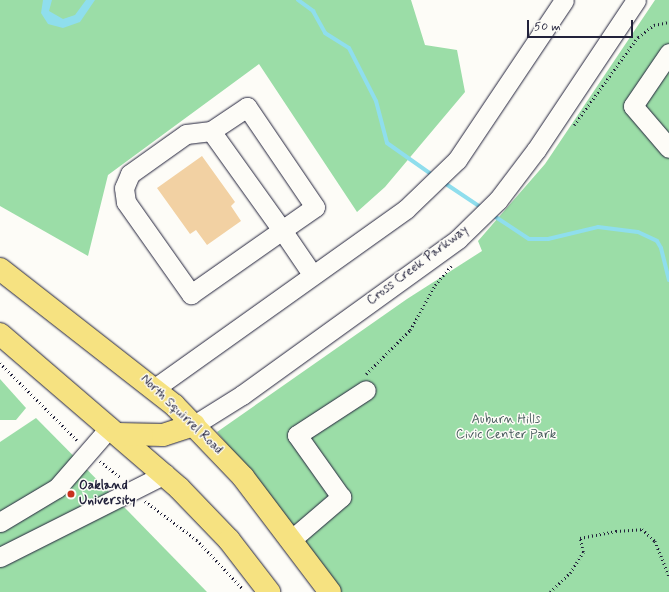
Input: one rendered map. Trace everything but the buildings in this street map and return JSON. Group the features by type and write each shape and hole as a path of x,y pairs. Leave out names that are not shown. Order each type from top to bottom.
{"main road":[{"name":"North Squirrel Road","path":"0,269 155,388 194,425 243,477 292,538 330,592"},
{"path":"0,334 165,474 229,540 269,592"},
{"path":"114,430 163,435 194,425"}],"street":[{"path":"155,388 312,274 406,209 457,160 564,0"},
{"name":"Cross Creek Parkway","path":"194,425 242,395 458,239 498,200 536,150 636,0"},
{"path":"669,53 633,106 669,148"},
{"path":"247,107 315,207 282,230 191,294 126,202 124,188 130,174 186,134 211,131 247,107"},
{"path":"211,131 312,274"},
{"path":"292,538 341,497 297,435 366,390"},
{"path":"0,522 57,488 114,430"},
{"path":"0,557 165,474"}],"path":[{"path":"0,363 82,446"},
{"path":"96,459 126,482"},
{"path":"139,496 201,544 244,592"},
{"path":"550,592 570,572 583,552 580,538 616,531 642,529 655,541 669,576"}],"green space":[{"path":"0,0 411,0 425,45 457,50 465,92 385,187 357,212 259,64 108,175 88,256 0,206"},
{"name":"Auburn Hills Civic Center Park","path":"655,0 669,0 669,592 338,592 259,483 217,432 407,299 482,251 478,241 545,164"},
{"path":"0,379 26,408 16,420 0,420"},
{"name":"Oakland University","path":"36,418 207,592 0,592 0,442"}],"water":[{"path":"43,0 52,0 49,11 63,19 75,15 86,0 95,0 80,22 63,28 48,24 41,13"}],"waterway":[{"path":"298,0 313,11 325,33 349,48 376,101 387,143 434,176"},
{"path":"443,182 482,208"},
{"path":"491,214 529,239 548,239 598,227 638,232 657,241 661,248 669,280"}],"place":[{"name":"Oakland University","path":"71,494"}]}
